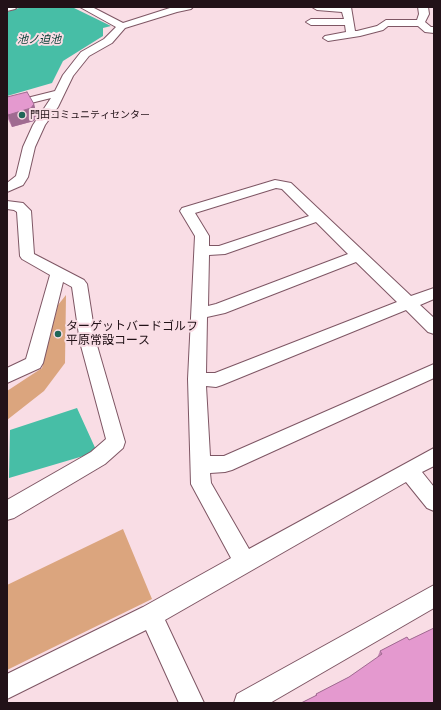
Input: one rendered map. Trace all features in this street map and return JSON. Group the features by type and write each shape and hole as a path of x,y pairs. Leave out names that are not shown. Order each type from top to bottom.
{"street":[{"path":"7,8 12,7"},
{"path":"85,7 122,26"},
{"path":"7,188 18,182 22,177 29,147 39,125 52,107 68,75 85,54 108,41 122,26 174,8 188,7"},
{"path":"317,7 347,9 351,33"},
{"path":"420,23 424,14 423,7"},
{"path":"311,22 348,22"},
{"path":"328,38 347,36 351,33 357,34 380,28 386,23 400,26 420,23 428,30 434,30"},
{"path":"7,106 59,93"},
{"path":"245,563 201,484 197,379 202,236 187,211 275,184 286,186 434,328"},
{"path":"7,206 18,206 24,211 27,256 79,284 88,342 116,442 98,458 7,511"},
{"path":"201,250 220,251 318,217"},
{"path":"199,313 218,309 358,256"},
{"path":"7,376 34,363 58,272"},
{"path":"197,379 216,380 434,293"},
{"path":"201,465 226,464 434,371"},
{"path":"7,687 151,615 434,456"},
{"path":"409,471 434,502"},
{"path":"246,703 434,596"},
{"path":"151,615 192,703"}],"shaded area":[{"name":"ターゲットバードゴルフ 平原常設コース","path":"66,295 65,363 44,391 7,420 7,391 42,368 58,305"},
{"path":"123,529 152,599 7,670 7,585"}],"water":[{"name":"池ノ迫池","path":"22,7 72,7 111,26 103,28 103,36 63,61 52,83 7,96 7,12"},
{"path":"77,408 97,452 9,478 10,430"}],"building":[{"path":"27,92 34,104 31,108 8,115 7,97"},
{"path":"434,628 434,703 301,703 349,677 382,654 380,651 407,637 409,640"}],"place":[{"name":"門田コミュニティセンター","path":"22,115"},
{"name":"ターゲットバードゴルフ 平原常設コース","path":"58,334"}]}
